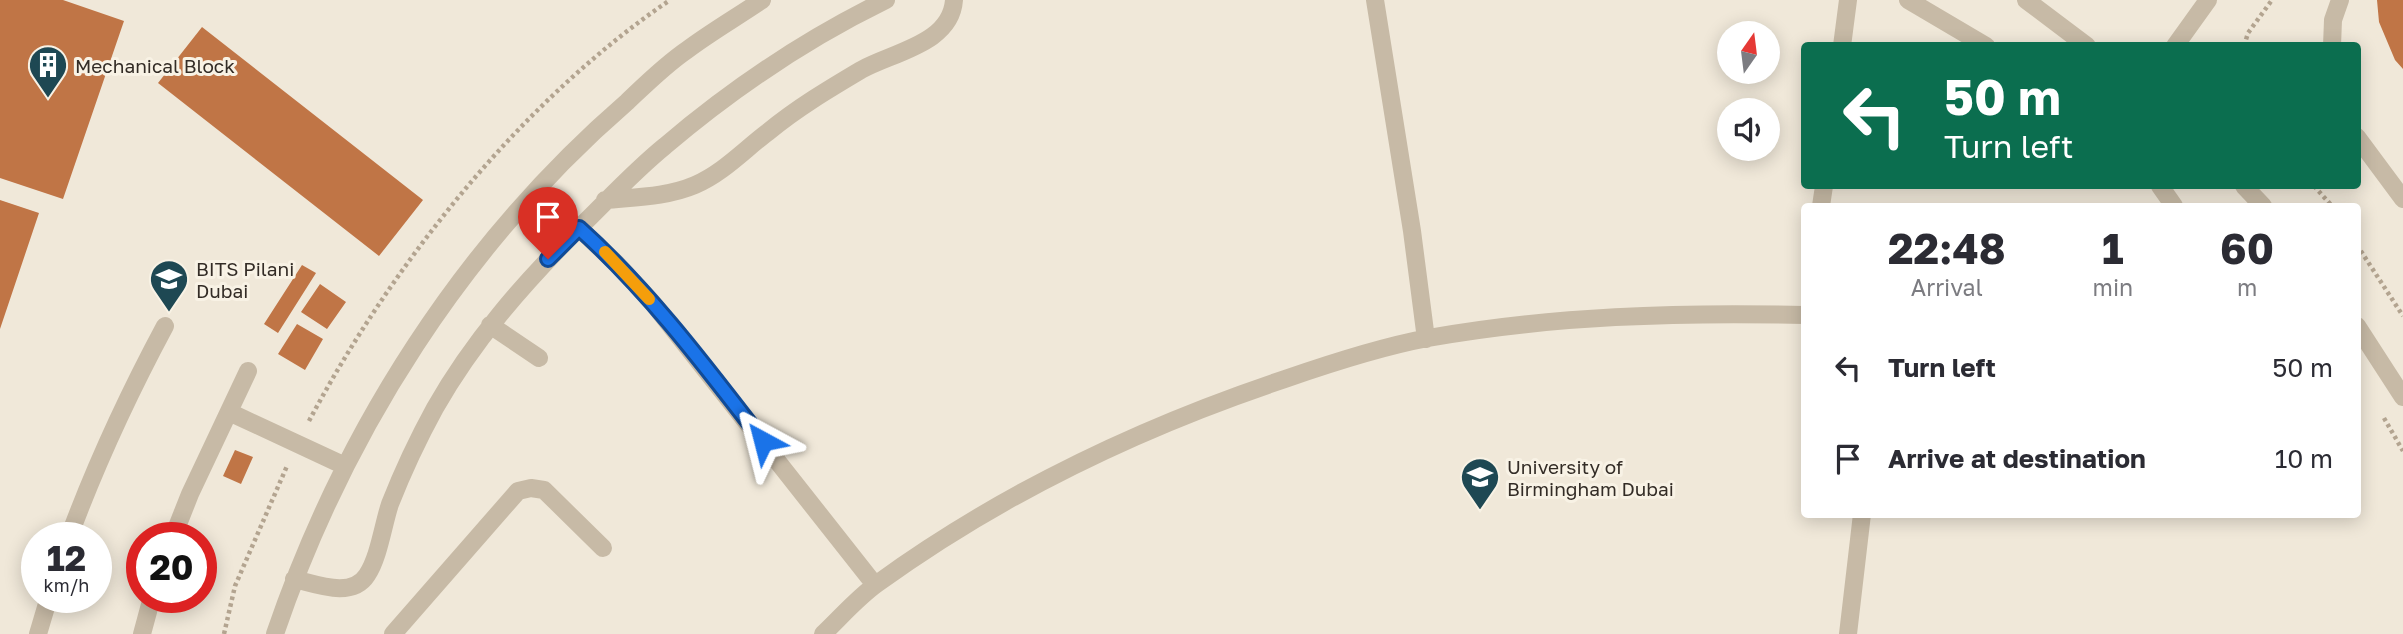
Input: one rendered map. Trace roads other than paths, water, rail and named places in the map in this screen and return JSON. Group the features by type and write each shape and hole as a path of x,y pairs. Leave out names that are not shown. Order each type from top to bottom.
{"street":[{"path":"275,634 294,579 345,466 412,348 492,239 583,140 685,51 762,0"},
{"path":"294,579 346,589 359,584 368,574 390,505 414,450 443,396 491,325 526,283 606,200 663,146 725,97 791,53 886,0"},
{"path":"606,200 677,192 713,176 815,97 867,67 934,36 946,24 954,8 954,0"},
{"path":"1375,0 1412,231 1426,339"},
{"path":"1842,42 1847,0"},
{"path":"1908,0 1979,42"},
{"path":"2026,0 2082,42"},
{"path":"2178,42 2208,0"},
{"path":"2332,42 2333,20 2340,0"},
{"path":"2361,142 2403,199"},
{"path":"2247,189 2260,203"},
{"path":"579,228 651,301 876,585"},
{"path":"823,634 876,585 970,523 1048,479 1139,435 1232,397 1316,368 1426,339 1521,325 1615,316 1711,313 1801,315"},
{"path":"491,325 539,358"},
{"path":"74,522 125,401 165,326"},
{"path":"2361,332 2403,397"},
{"path":"179,522 248,370"},
{"path":"229,412 345,466"},
{"path":"393,634 518,491 531,488 544,490 603,548"},
{"path":"1848,634 1862,518"},
{"path":"38,634 44,613"},
{"path":"142,634 148,613"}],"place":[{"name":"Mechanical Block","path":"48,99"},
{"name":"BITS Pilani Dubai","path":"169,313"},
{"name":"University of Birmingham Dubai","path":"1480,511"}]}
